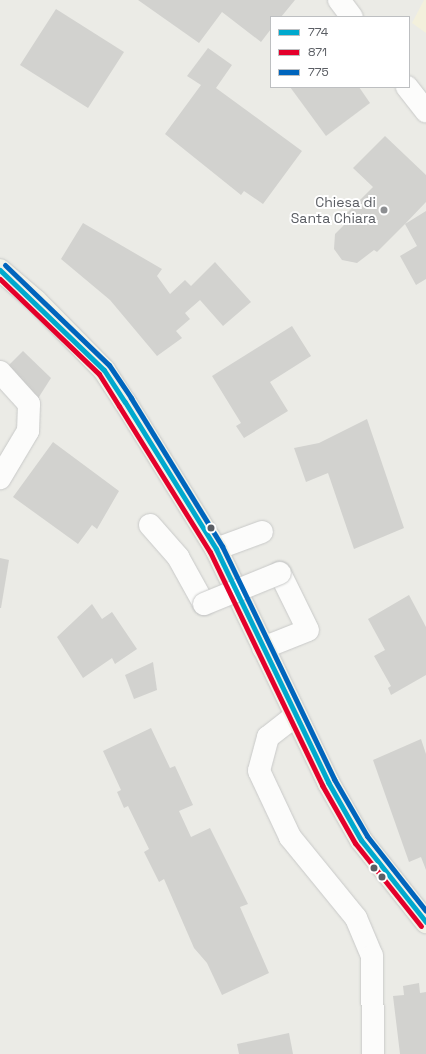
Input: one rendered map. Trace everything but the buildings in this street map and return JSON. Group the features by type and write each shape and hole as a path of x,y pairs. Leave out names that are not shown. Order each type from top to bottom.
{"main road":[{"path":"0,270 36,301 104,370 216,549 295,716 361,840 426,922"}],"street":[{"path":"339,0 351,16"},
{"path":"408,88 426,111"},
{"path":"0,372 29,404 28,431 0,478"},
{"path":"150,526 178,557 204,604 280,573 308,630 263,648"},
{"path":"216,549 262,532"},
{"path":"295,716 268,737 259,771 290,837 356,918 372,956 373,1054"}],"sand":[{"path":"424,0 426,0 426,33 412,23"}],"transit line":[{"name":"775","path":"5,265 109,365 131,398 222,546 334,779 367,836 426,911"},
{"name":"774","path":"0,270 104,370 125,402 216,549 328,782 361,840 426,922"},
{"name":"871","path":"0,279 99,374 210,552 322,785 355,843 421,926"}],"place":[{"name":"Chiesa di Santa Chiara","path":"384,210"}]}
